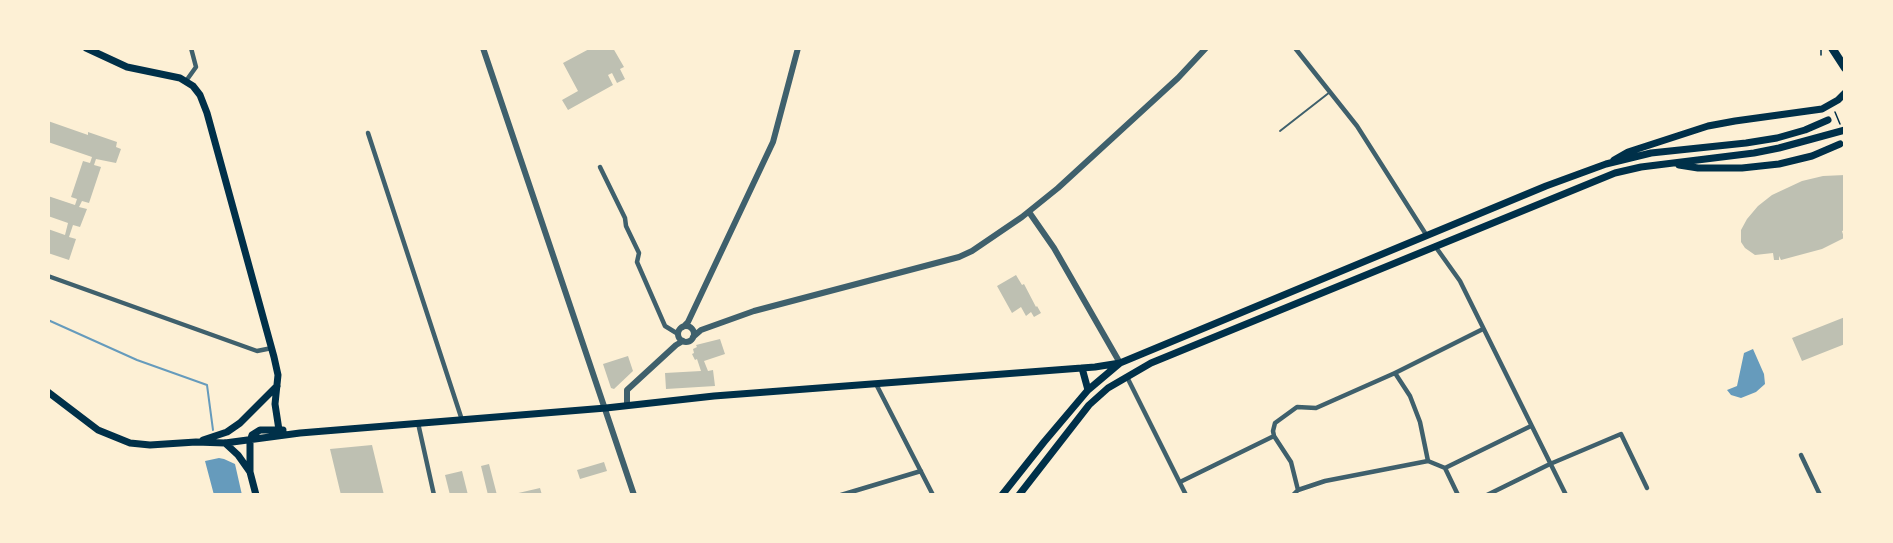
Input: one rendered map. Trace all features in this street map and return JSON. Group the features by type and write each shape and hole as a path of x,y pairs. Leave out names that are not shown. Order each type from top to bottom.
{"main road":[{"path":"86,48 127,67 172,75 186,81 200,95 207,113 272,348 278,375 275,404 279,430"},
{"path":"1832,48 1845,68"},
{"path":"1606,164 1628,152 1690,131 1735,121 1812,111 1832,104 1845,93"},
{"path":"48,392 98,430 130,443 150,445 225,443 300,433 1120,363 1546,186 1606,164 1651,153 1777,138 1828,120"},
{"path":"1019,495 1089,405 1108,388 1151,363 1615,173 1641,167 1779,148 1844,130"},
{"path":"1673,164 1698,168 1743,168 1779,164 1812,156 1840,144"},
{"path":"1427,236 1435,246"},
{"path":"1120,363 1127,376"},
{"path":"1002,495 1089,390 1120,363"},
{"path":"1082,368 1089,390"},
{"path":"196,442 227,432 240,423 277,386"},
{"path":"256,495 250,472 252,435 260,430 300,433"},
{"path":"225,443 238,455 250,472"}],"street":[{"path":"186,81 196,67 191,48"},
{"path":"483,48 634,495"},
{"path":"627,405 627,390 676,345 688,326 773,142 798,48"},
{"path":"600,167 625,218 626,226 639,254 637,262 665,326 680,338 689,341 701,330 754,311 959,257 972,251 1029,212 1066,180 1170,85 1206,48"},
{"path":"1295,48 1357,126 1427,236"},
{"path":"368,133 462,420"},
{"path":"1029,212 1054,248 1120,363"},
{"path":"1435,246 1460,281 1566,495"},
{"path":"48,276 257,351 272,348"},
{"path":"688,326 701,330"},
{"path":"688,326 693,337"},
{"path":"1298,490 1291,462 1275,436 1273,430 1275,423 1297,407 1316,408 1395,374 1483,329"},
{"path":"1395,374 1410,396 1417,414 1428,461"},
{"path":"1127,376 1186,495"},
{"path":"876,384 933,495"},
{"path":"418,423 434,495"},
{"path":"1445,468 1531,426"},
{"path":"1487,495 1550,464 1621,434 1647,488"},
{"path":"1180,482 1275,436"},
{"path":"1801,455 1820,495"},
{"path":"1293,495 1298,490 1325,481 1428,461 1445,468 1458,495"},
{"path":"841,495 921,471"}],"lane":[{"path":"1280,131 1330,92"}],"path":[{"path":"1821,48 1821,55"},
{"path":"1832,104 1844,130"}],"water":[{"path":"1753,349 1764,374 1765,384 1756,392 1741,398 1731,395 1727,390 1737,386 1744,353"},
{"path":"219,458 235,464 242,495 214,495 205,461"}],"building":[{"path":"591,48 613,48 624,67 620,69 625,79 617,83 612,73 608,75 613,85 568,110 562,100 578,91 563,63"},
{"path":"48,121 117,142 116,147 121,149 116,163 96,159 94,165 101,167 89,203 82,201 79,207 87,209 80,227 73,225 69,237 76,239 69,260 48,253 48,229 65,235 68,223 48,216 48,196 75,205 77,199 71,197 83,161 90,163 92,157 48,142"},
{"path":"1845,175 1845,230 1842,231 1844,238 1822,249 1781,260 1779,256 1779,260 1774,260 1773,253 1755,255 1745,248 1741,242 1741,230 1758,206 1772,195 1802,181 1823,176"},
{"path":"1016,275 1041,313 1034,317 1031,312 1026,316 1021,307 1012,313 997,286"},
{"path":"1845,317 1845,344 1802,361 1792,338"},
{"path":"720,339 725,354 704,361 708,371 713,370 715,386 666,389 665,373 701,371 697,359 695,360 692,354 693,349 697,347 696,345"},
{"path":"628,356 633,371 614,389 611,388 603,364"},
{"path":"372,445 384,495 341,495 330,449"},
{"path":"604,462 607,471 580,479 577,470"},
{"path":"489,464 497,495 488,495 481,466"},
{"path":"462,471 468,495 450,495 445,475"},
{"path":"540,488 542,495 514,495 514,494"}],"waterway":[{"path":"48,320 137,360 207,385 213,430"}]}
